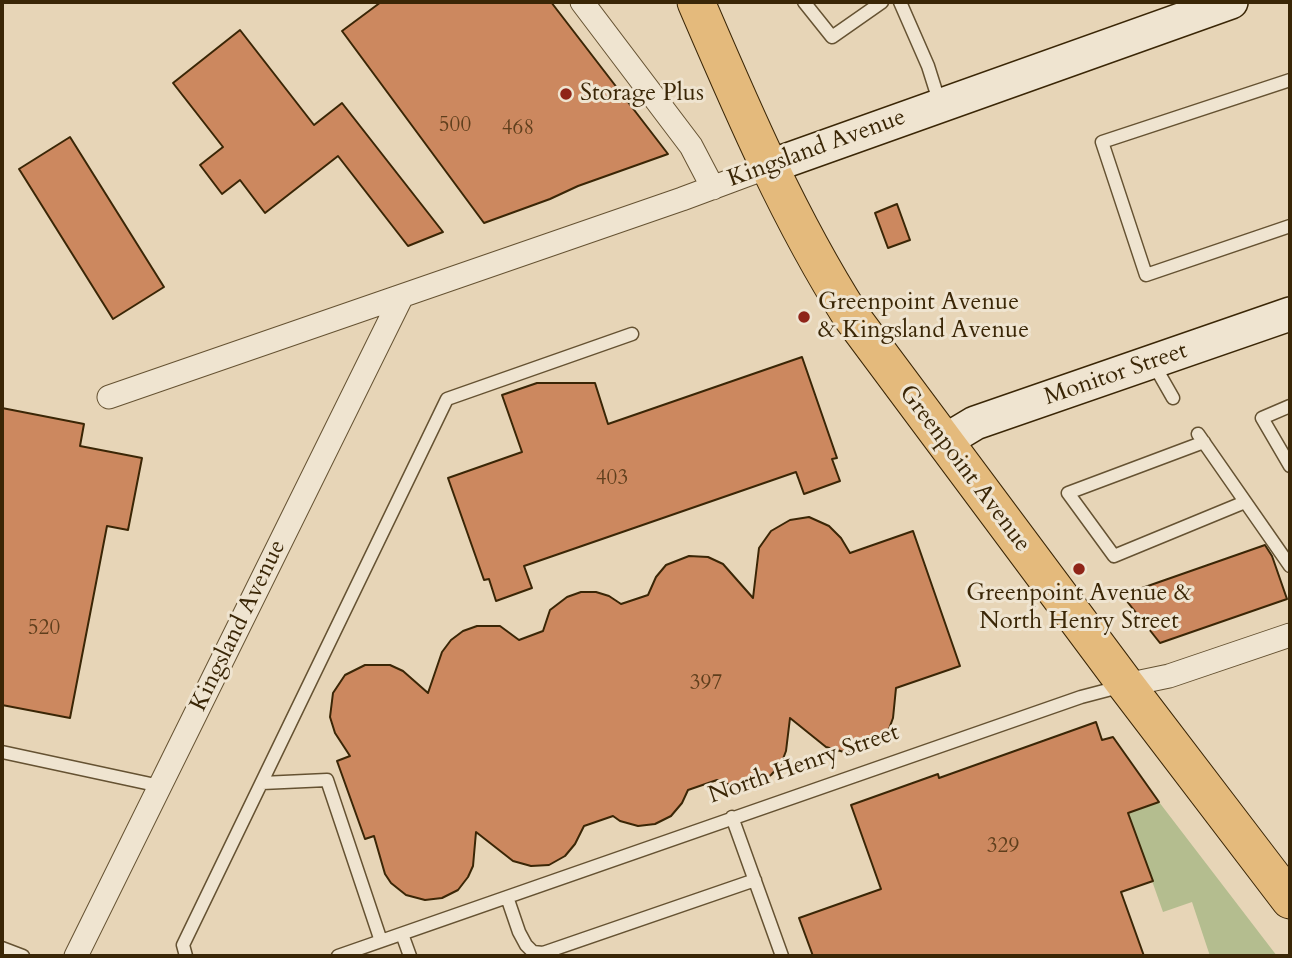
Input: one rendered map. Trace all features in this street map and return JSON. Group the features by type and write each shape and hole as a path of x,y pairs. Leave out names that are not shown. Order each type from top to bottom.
{"main road":[{"name":"Greenpoint Avenue","path":"696,2 768,167 814,254 851,316 1290,900"},
{"name":"Kingsland Avenue","path":"768,167 1225,3"},
{"name":"Monitor Street","path":"945,441 975,423 1290,314"}],"street":[{"path":"582,2 691,146 713,188"},
{"name":"Kingsland Avenue","path":"109,397 768,167"},
{"name":"Kingsland Avenue","path":"76,956 402,296"},
{"name":"North Henry Street","path":"1126,685 1168,676 1290,635"}],"lane":[{"path":"804,2 832,37 882,2"},
{"path":"900,2 928,66 940,104"},
{"path":"1290,80 1102,142 1146,275 1290,226"},
{"path":"186,956 183,946 447,399 632,334"},
{"path":"1152,362 1172,398"},
{"path":"1290,407 1262,418 1290,466"},
{"path":"1245,502 1114,556 1068,493 1201,438 1290,566"},
{"name":"North Henry Street","path":"338,956 732,817 1081,697 1126,685"},
{"path":"2,752 160,786"},
{"path":"262,783 327,780 382,941"},
{"path":"732,817 782,956"},
{"path":"507,897 526,945 533,953 542,953 755,880"},
{"path":"402,934 410,956"},
{"path":"2,948 23,956"}],"green space":[{"path":"1159,802 1277,956 1210,956 1192,902 1163,912 1128,813"}],"building":[{"path":"381,2 551,2 668,154 484,223 342,31"},
{"path":"240,30 314,125 342,103 443,232 408,246 338,156 265,213 240,180 222,194 200,165 223,147 173,83"},
{"path":"70,137 164,287 113,319 19,169"},
{"path":"897,204 910,240 888,248 875,213"},
{"path":"802,357 837,458 832,459 840,481 804,494 796,472 524,566 532,588 496,601 489,579 484,580 448,478 522,452 502,395 537,383 595,383 608,424"},
{"path":"2,408 84,424 80,446 142,458 128,530 107,526 70,718 2,705"},
{"path":"809,517 829,526 841,538 850,553 913,531 960,666 896,688 893,718 889,729 877,742 862,750 844,752 826,747 790,718 786,751 781,764 759,783 731,785 717,780 688,790 671,816 655,824 638,826 613,816 584,826 565,856 549,865 531,866 513,861 476,832 473,866 468,877 458,890 442,898 425,900 406,895 391,883 385,874 374,836 365,839 337,761 350,756 335,733 330,717 333,693 345,675 365,665 390,665 403,671 428,693 442,652 451,640 463,631 477,626 500,626 519,640 543,631 550,610 567,597 581,592 596,592 621,604 648,595 656,577 666,565 689,556 708,557 723,564 753,598 759,548 771,531 790,520"},
{"path":"1265,545 1272,556 1287,599 1160,643 1122,595"},
{"path":"1096,722 1102,740 1113,737 1159,802 1128,813 1153,881 1121,892 1144,956 813,956 799,918 881,889 851,805 938,774 939,778"}],"place":[{"name":"Storage Plus","path":"566,94"},
{"name":"Greenpoint Avenue & Kingsland Avenue","path":"804,317"},
{"name":"Greenpoint Avenue & North Henry Street","path":"1079,569"}]}
